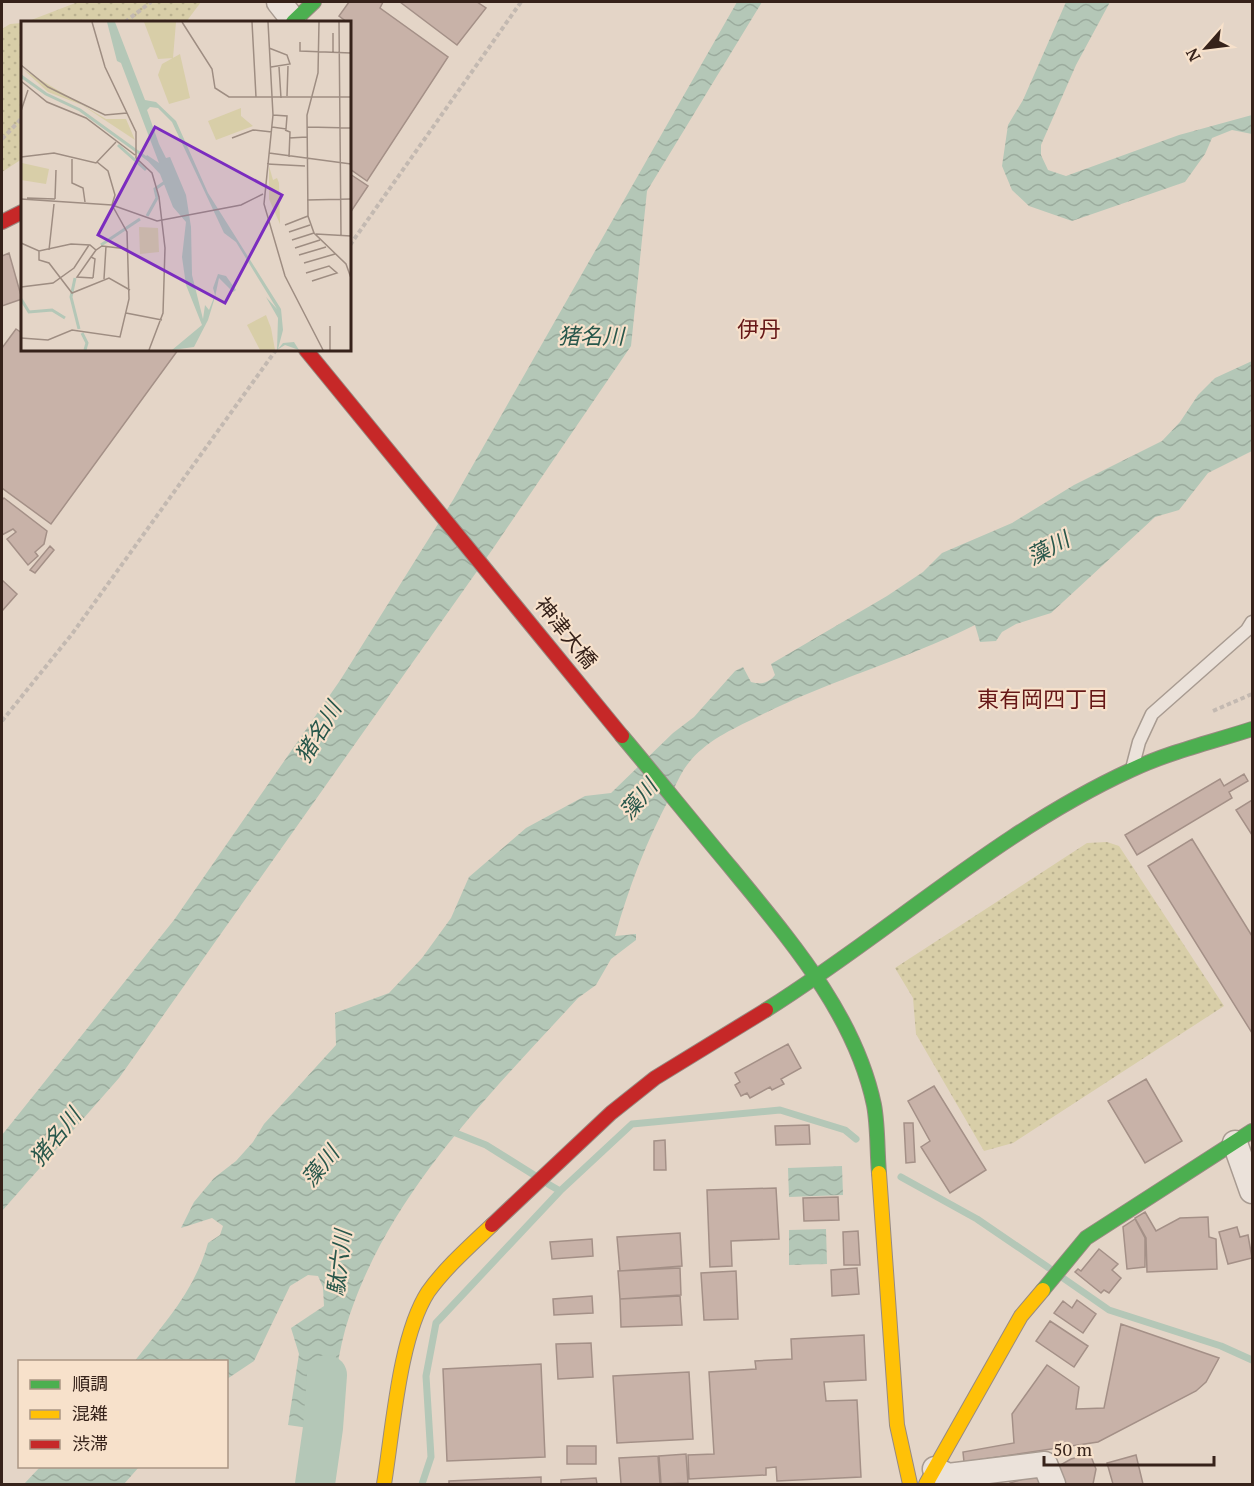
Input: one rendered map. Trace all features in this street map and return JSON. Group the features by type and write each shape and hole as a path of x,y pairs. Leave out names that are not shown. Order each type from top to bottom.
{"street":[{"path":"279,2 292,21"},
{"path":"294,21 314,2"},
{"path":"2,222 21,212"},
{"name":"神津大橋","path":"307,351 793,944 817,978 855,1047 866,1074 874,1106 897,1425 910,1485"},
{"path":"384,1485 407,1341 417,1313 429,1291 475,1241 610,1113 655,1078 817,978 981,859 1055,811 1132,769 1252,729"},
{"path":"930,1477 1021,1316 1086,1238 1244,1137 1252,1191"},
{"path":"930,1477 1045,1464 1053,1485"}],"lane":[{"path":"1132,769 1139,742 1152,714 1247,630 1252,622"}],"path":[{"path":"126,21 152,2"},
{"path":"351,244 521,2"},
{"path":"2,139 21,119"},
{"path":"2,721 72,634 275,351"}],"shaded area":[{"path":"78,2 201,2 187,21 29,21"},
{"path":"21,23 21,160 2,172 2,29 10,24"},
{"path":"1107,842 1119,846 1224,1006 1013,1143 984,1151 916,1034 913,998 895,968 1087,843"}],"water":[{"name":"猪名川","path":"737,2 762,2 647,191 631,346 492,550 119,1078 2,1211 2,1135 174,920 341,679 453,500"},
{"path":"1066,2 1110,2 1076,65 1041,145 1041,155 1048,170 1066,176 1179,135 1252,115 1252,134 1232,130 1212,138 1205,154 1185,182 1072,221 1029,206 1012,190 1002,166 1008,125 1023,100"},
{"name":"藻川","path":"1252,361 1252,451 1208,473 1179,510 1155,517 1051,613 1016,624 1002,632 996,641 980,642 975,625 839,681 784,704 719,737 702,749 687,765 653,831 620,918 615,936 636,934 636,940 611,959 596,985 578,998 479,1107 447,1145 391,1226 368,1269 350,1314 336,1372 329,1431 288,1425 299,1354 291,1328 324,1306 323,1287 318,1276 308,1275 290,1286 254,1361 228,1378 228,1360 136,1360 187,1292 208,1243 220,1235 223,1226 212,1218 181,1228 194,1202 214,1178 236,1161 253,1142 264,1124 336,1045 335,1013 389,993 422,958 451,918 469,877 526,828 585,796 611,793 673,733 694,717 735,671 743,667 751,682 767,682 775,675 771,664 887,596 923,572 942,553 1012,523 1074,485 1162,441 1180,422 1198,395 1215,378"},
{"path":"842,1166 843,1195 789,1197 788,1168"},
{"path":"826,1229 827,1264 789,1265 789,1230"},
{"path":"39,1468 138,1468 124,1484 24,1484"}],"building":[{"path":"349,2 383,2 380,8 448,57 367,181 351,170 351,21 346,21 339,16"},
{"path":"400,2 477,2 486,8 457,45"},
{"path":"351,175 368,186 351,212"},
{"path":"9,253 21,299 2,306 2,256"},
{"path":"16,329 21,332 21,351 177,351 51,524 2,488 2,348"},
{"path":"4,498 47,531 44,544 35,552 38,556 28,565 7,539 16,532 13,529 2,535 2,500"},
{"path":"50,546 54,550 35,573 30,570"},
{"path":"2,580 17,594 2,611"},
{"path":"1244,774 1248,781 1229,792 1232,798 1137,855 1125,835 1220,779 1224,786"},
{"path":"1252,800 1252,835 1236,810"},
{"path":"1192,839 1252,936 1252,1033 1148,866"},
{"path":"788,1044 801,1068 781,1079 784,1084 772,1090 770,1087 750,1098 747,1093 741,1096 735,1085 740,1082 735,1073"},
{"path":"1146,1079 1182,1141 1145,1163 1108,1101"},
{"path":"934,1086 986,1170 950,1193 921,1147 930,1141 908,1101"},
{"path":"904,1123 913,1123 915,1162 906,1163"},
{"path":"809,1125 810,1144 776,1145 775,1126"},
{"path":"665,1140 666,1170 654,1170 654,1141"},
{"path":"776,1188 779,1239 731,1241 732,1266 710,1267 707,1190"},
{"path":"838,1197 839,1220 804,1221 803,1198"},
{"path":"1145,1212 1156,1231 1180,1218 1208,1217 1209,1237 1216,1239 1217,1269 1147,1272 1146,1238 1135,1218"},
{"path":"1135,1219 1145,1238 1145,1267 1127,1269 1123,1227"},
{"path":"1237,1227 1240,1237 1248,1235 1252,1258 1228,1264 1219,1232"},
{"path":"858,1231 860,1265 844,1265 843,1232"},
{"path":"680,1233 682,1266 620,1271 617,1237"},
{"path":"592,1239 593,1256 552,1259 550,1242"},
{"path":"1099,1249 1118,1264 1112,1270 1121,1278 1109,1293 1104,1290 1101,1293 1075,1272 1078,1269 1081,1271"},
{"path":"680,1268 681,1295 620,1299 618,1271"},
{"path":"857,1268 859,1294 832,1296 831,1270"},
{"path":"736,1271 738,1319 704,1320 701,1273"},
{"path":"592,1296 593,1313 554,1315 553,1299"},
{"path":"680,1296 682,1325 621,1327 620,1299"},
{"path":"1077,1300 1096,1314 1083,1333 1054,1313 1063,1301 1072,1308"},
{"path":"1050,1321 1088,1346 1074,1367 1036,1341"},
{"path":"1121,1324 1219,1358 1206,1382 1196,1391 1098,1442 964,1462 963,1452 1014,1443 1012,1414 1047,1365 1079,1387 1076,1409 1104,1408"},
{"path":"864,1335 866,1380 824,1382 826,1401 857,1400 861,1477 777,1481 776,1467 766,1468 766,1475 689,1479 688,1455 714,1454 709,1372 756,1369 755,1361 792,1359 791,1339"},
{"path":"591,1343 593,1377 558,1379 556,1344"},
{"path":"541,1364 545,1457 447,1461 443,1369"},
{"path":"689,1372 693,1439 617,1443 613,1376"},
{"path":"567,1446 596,1446 596,1464 567,1464"},
{"path":"686,1454 688,1483 661,1484 659,1456"},
{"path":"1090,1454 1096,1469 1093,1484 1061,1484 1055,1468 1071,1459"},
{"path":"1136,1455 1143,1484 1113,1484 1107,1463"},
{"path":"658,1456 660,1484 621,1484 619,1458"},
{"path":"1042,1473 1046,1484 1010,1483"},
{"path":"541,1477 541,1484 449,1484 449,1481"},
{"path":"596,1478 597,1484 561,1484 561,1480"}],"waterway":[{"path":"548,1184 560,1191 632,1124 780,1110 845,1130 856,1139"},
{"path":"448,1130 486,1145 534,1175"},
{"path":"901,1177 977,1219 1049,1268"},
{"path":"422,1484 431,1457 426,1376 436,1323 560,1191"},
{"path":"1063,1278 1109,1310 1221,1346 1252,1360"},
{"name":"駄六川","path":"315,1484 323,1428 327,1375"}],"traffic: fast":[{"path":"294,21 314,2"},
{"path":"766,1010 1035,822 1131,770 1160,758 1252,729"},
{"path":"622,736 776,923 836,1009 865,1072 874,1105 879,1173"},
{"path":"1043,1290 1086,1238 1252,1131"}],"traffic: slow":[{"path":"879,1173 897,1425 910,1484"},
{"path":"384,1484 398,1385 410,1333 418,1311 428,1292 442,1274 492,1225"},
{"path":"926,1484 1021,1316 1043,1290"}],"traffic: jam":[{"path":"2,222 21,212"},
{"path":"307,351 622,736"},
{"path":"492,1225 611,1113 655,1078 766,1010"}],"district":[{"name":"伊丹","path":"759,329"},
{"name":"東有岡四丁目","path":"1043,699"}]}
